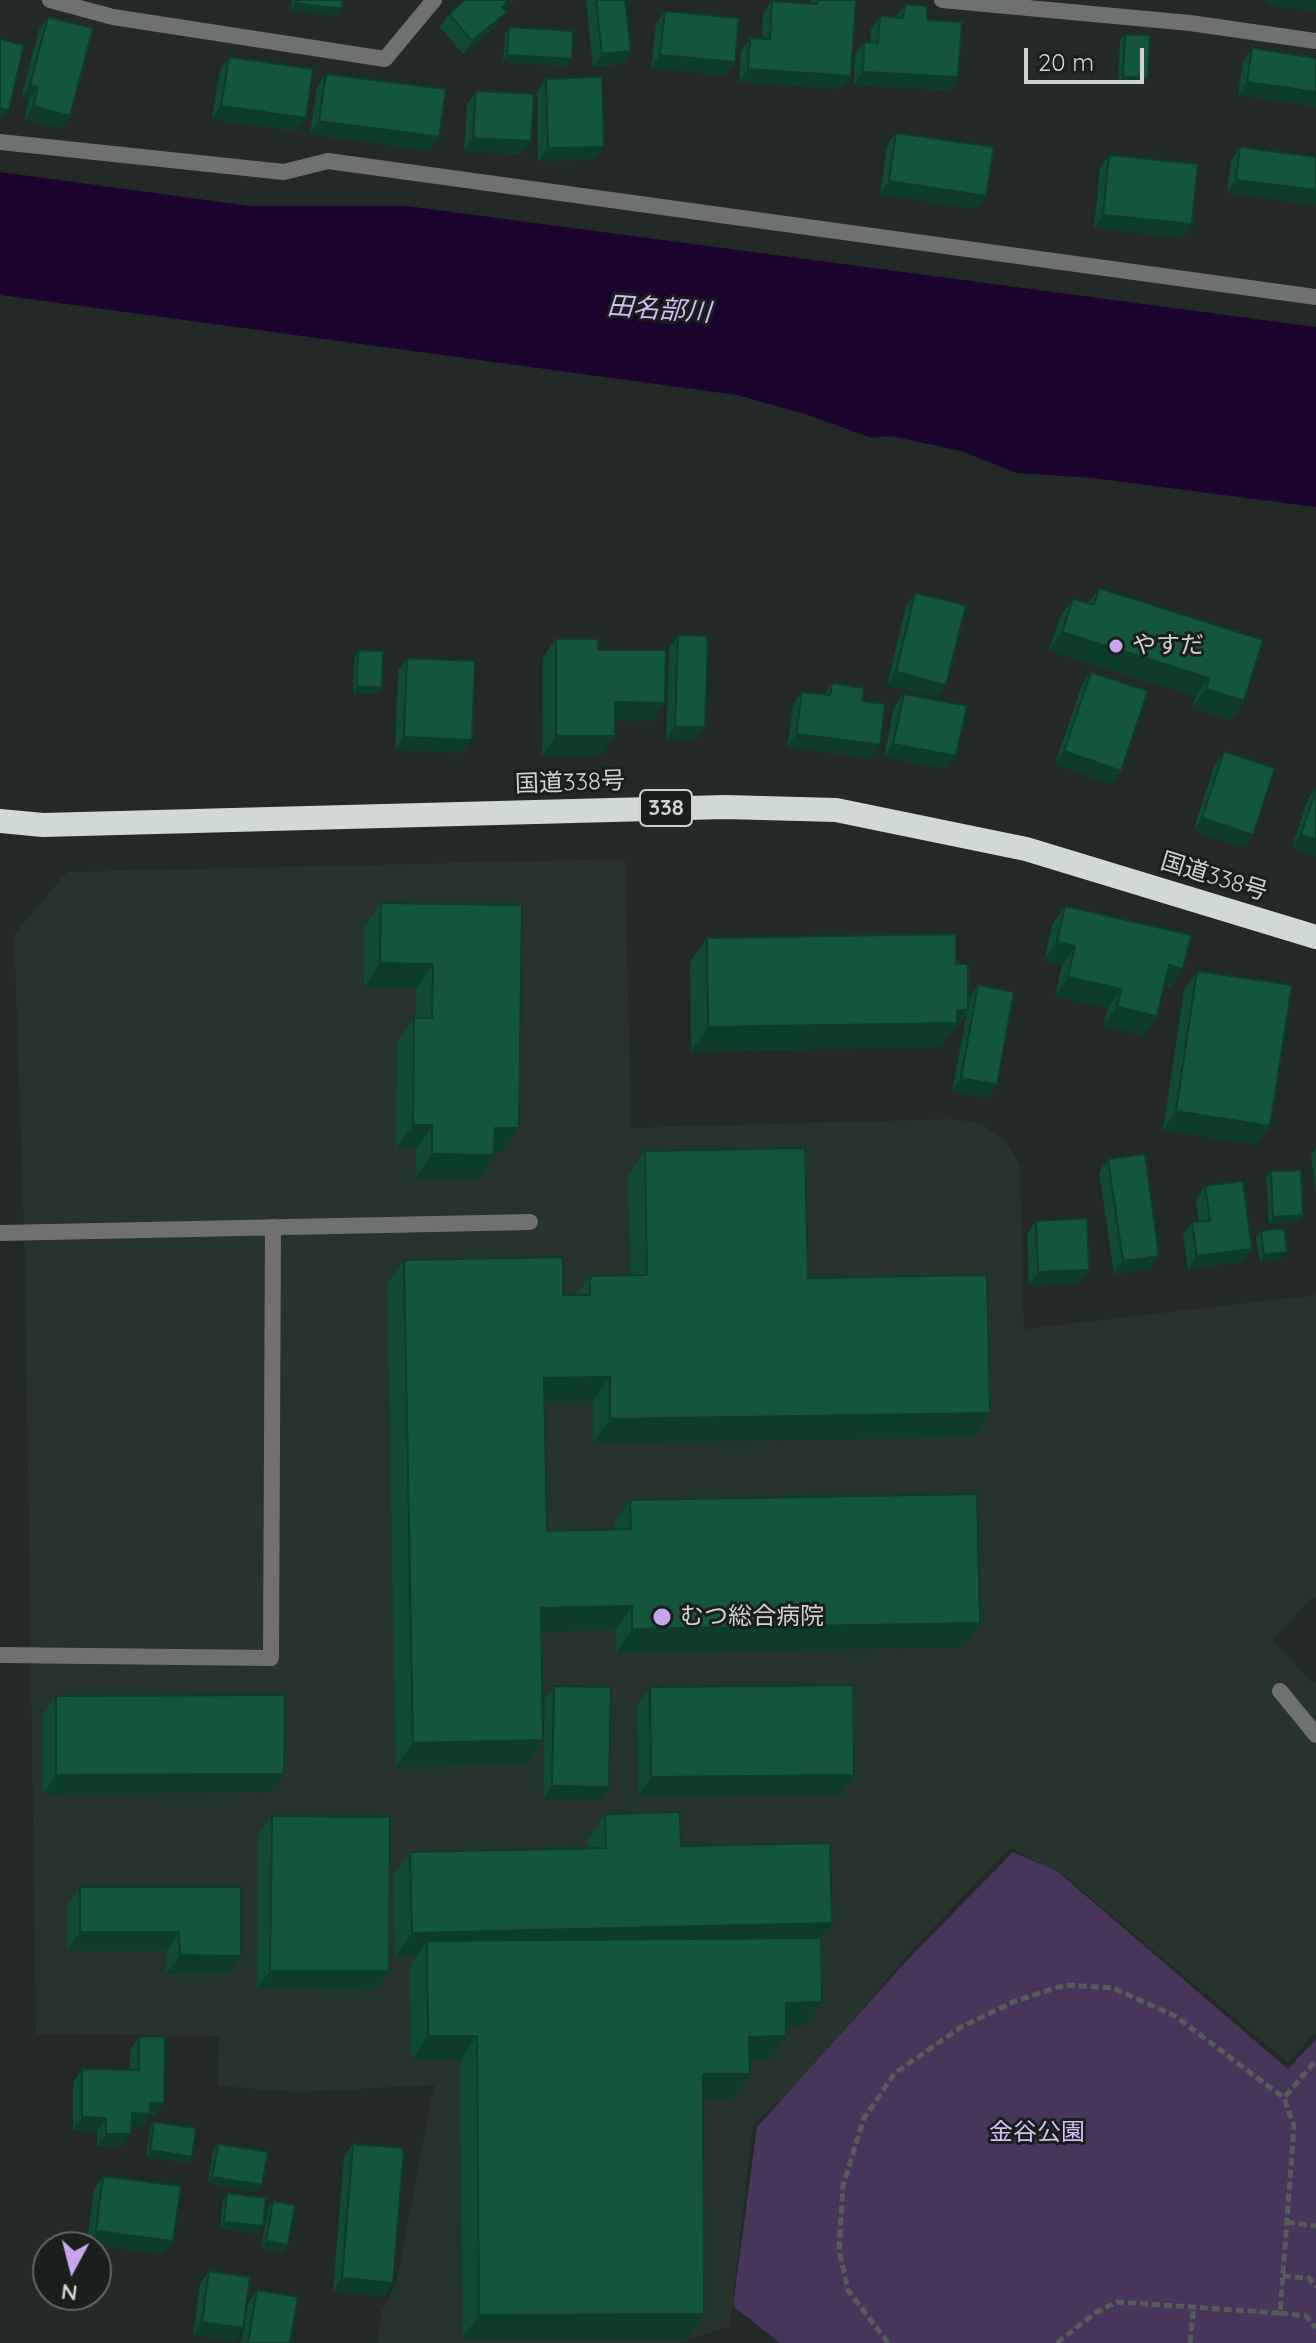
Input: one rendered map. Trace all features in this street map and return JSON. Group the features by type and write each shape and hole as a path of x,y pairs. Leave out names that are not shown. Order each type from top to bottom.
{"highway":[{"name":"国道338号","path":"0,821 43,825 725,807 836,810 1026,849 1316,937"}],"street":[{"path":"50,0 113,17 385,59 434,0"},
{"path":"942,0 1190,23 1316,41"},
{"path":"0,142 284,172 328,161 1316,297"},
{"path":"0,1233 530,1222"},
{"path":"0,1655 271,1658 273,1227"},
{"path":"1280,1691 1316,1735"}],"path":[{"path":"888,2343 848,2290 839,2250 843,2186 864,2118 895,2073 961,2027 1013,2002 1065,1985 1113,1988 1175,2016 1284,2098 1294,2126 1280,2313"},
{"path":"1284,2098 1316,2060"},
{"path":"1287,2222 1316,2226"},
{"path":"1283,2276 1309,2278 1316,2287"},
{"path":"1057,2343 1095,2313 1117,2302 1194,2305 1306,2316 1316,2328"},
{"path":"1190,2343 1194,2305"}],"shaded area":[{"name":"むつ総合病院","path":"625,859 631,1128 951,1119 981,1123 1004,1140 1020,1165 1024,1329 1316,1295 1316,1594 1272,1640 1316,1686 1316,2032 1288,2063 1061,1873 1010,1848 909,1953 807,2075 753,2125 730,2326 679,2343 378,2343 381,2313 396,2284 434,2085 298,2092 218,2086 219,2036 36,2034 25,1264 14,935 67,872"}],"green space":[{"name":"金谷公園","path":"1013,1852 1057,1871 1288,2069 1316,2039 1316,2343 780,2343 733,2306 757,2127 912,1955"}],"water":[{"name":"田名部川","path":"0,172 250,206 407,206 1316,327 1316,507 1092,478 1016,473 961,451 891,436 872,438 805,414 737,395 0,295"}],"building":[{"path":"296,0 343,0 342,9 296,3"},
{"path":"465,0 510,0 502,7 507,12 472,41 449,14"},
{"path":"596,0 625,0 631,51 602,54"},
{"path":"817,0 856,0 851,76 748,69 750,38 770,39 772,1 817,4"},
{"path":"905,4 927,6 927,20 962,22 958,77 863,72 864,42 878,43 880,16 903,18"},
{"path":"665,11 739,18 735,62 660,55"},
{"path":"48,17 93,28 70,116 33,106 38,87 30,85"},
{"path":"509,27 573,31 572,59 507,55"},
{"path":"1125,34 1150,35 1148,78 1123,77"},
{"path":"0,39 24,45 9,110 0,108"},
{"path":"1252,48 1316,58 1316,92 1247,82"},
{"path":"229,57 313,69 306,118 221,106"},
{"path":"326,74 446,89 439,137 319,121"},
{"path":"602,77 604,147 548,148 546,79"},
{"path":"476,91 534,94 531,141 473,138"},
{"path":"896,133 994,147 986,196 889,181"},
{"path":"1240,147 1316,157 1316,190 1236,180"},
{"path":"1109,155 1198,164 1192,224 1103,215"},
{"path":"1099,588 1263,640 1244,701 1206,689 1209,678 1062,632 1073,599 1094,605"},
{"path":"915,593 966,605 946,685 896,672"},
{"path":"678,635 708,636 705,727 675,727"},
{"path":"556,639 598,639 598,650 666,650 665,703 615,702 615,736 556,736"},
{"path":"358,650 383,651 382,687 357,687"},
{"path":"407,658 475,661 472,740 404,737"},
{"path":"1091,672 1148,691 1121,771 1064,751"},
{"path":"832,683 864,688 862,701 885,704 880,745 796,734 802,692 830,695"},
{"path":"904,694 967,706 956,756 893,744"},
{"path":"1224,751 1275,768 1253,835 1202,818"},
{"path":"1316,790 1316,840 1301,834"},
{"path":"381,903 522,905 519,1128 495,1128 494,1155 432,1154 432,1125 413,1125 414,1018 432,1018 433,964 380,963"},
{"path":"1065,906 1191,935 1183,969 1169,965 1157,1016 1117,1007 1121,989 1068,977 1075,946 1057,942"},
{"path":"956,934 956,964 968,964 968,1010 957,1010 957,1023 708,1027 707,938"},
{"path":"1197,971 1292,985 1270,1126 1176,1111"},
{"path":"978,985 1014,992 997,1085 961,1078"},
{"path":"805,1148 808,1278 987,1275 990,1413 610,1419 610,1377 544,1378 547,1531 631,1529 630,1500 977,1494 980,1623 632,1629 632,1606 541,1608 543,1740 413,1743 404,1260 563,1257 563,1295 590,1295 590,1276 647,1275 645,1151"},
{"path":"1145,1154 1159,1256 1123,1261 1108,1159"},
{"path":"1301,1170 1303,1215 1273,1217 1271,1171"},
{"path":"1243,1181 1252,1249 1197,1256 1192,1222 1210,1221 1205,1186"},
{"path":"1087,1218 1089,1270 1038,1272 1036,1221"},
{"path":"1284,1228 1287,1252 1264,1255 1261,1231"},
{"path":"853,1685 854,1775 651,1777 650,1687"},
{"path":"554,1686 611,1687 609,1787 552,1786"},
{"path":"285,1695 284,1774 56,1775 56,1696"},
{"path":"680,1812 681,1846 830,1843 832,1923 412,1933 410,1852 606,1848 605,1814"},
{"path":"272,1816 390,1817 389,1971 270,1971"},
{"path":"80,1887 241,1887 241,1956 180,1955 179,1932 80,1932"},
{"path":"821,1938 822,2002 786,2003 786,2036 749,2037 750,2074 703,2074 704,2314 479,2315 477,2036 428,2036 427,1941"},
{"path":"165,2036 164,2103 150,2103 151,2114 132,2113 131,2134 106,2134 106,2118 82,2117 82,2069 139,2070 139,2037"},
{"path":"154,2122 196,2128 192,2157 150,2150"},
{"path":"218,2144 268,2152 262,2185 212,2177"},
{"path":"353,2144 404,2148 393,2283 342,2278"},
{"path":"103,2176 181,2186 173,2241 96,2231"},
{"path":"227,2193 266,2198 263,2226 224,2222"},
{"path":"273,2201 295,2205 288,2245 266,2241"},
{"path":"209,2271 250,2277 243,2328 202,2322"},
{"path":"257,2290 298,2297 290,2343 248,2343"}],"place":[{"name":"やすだ","path":"1116,646"},
{"name":"むつ総合病院","path":"662,1617"}]}
